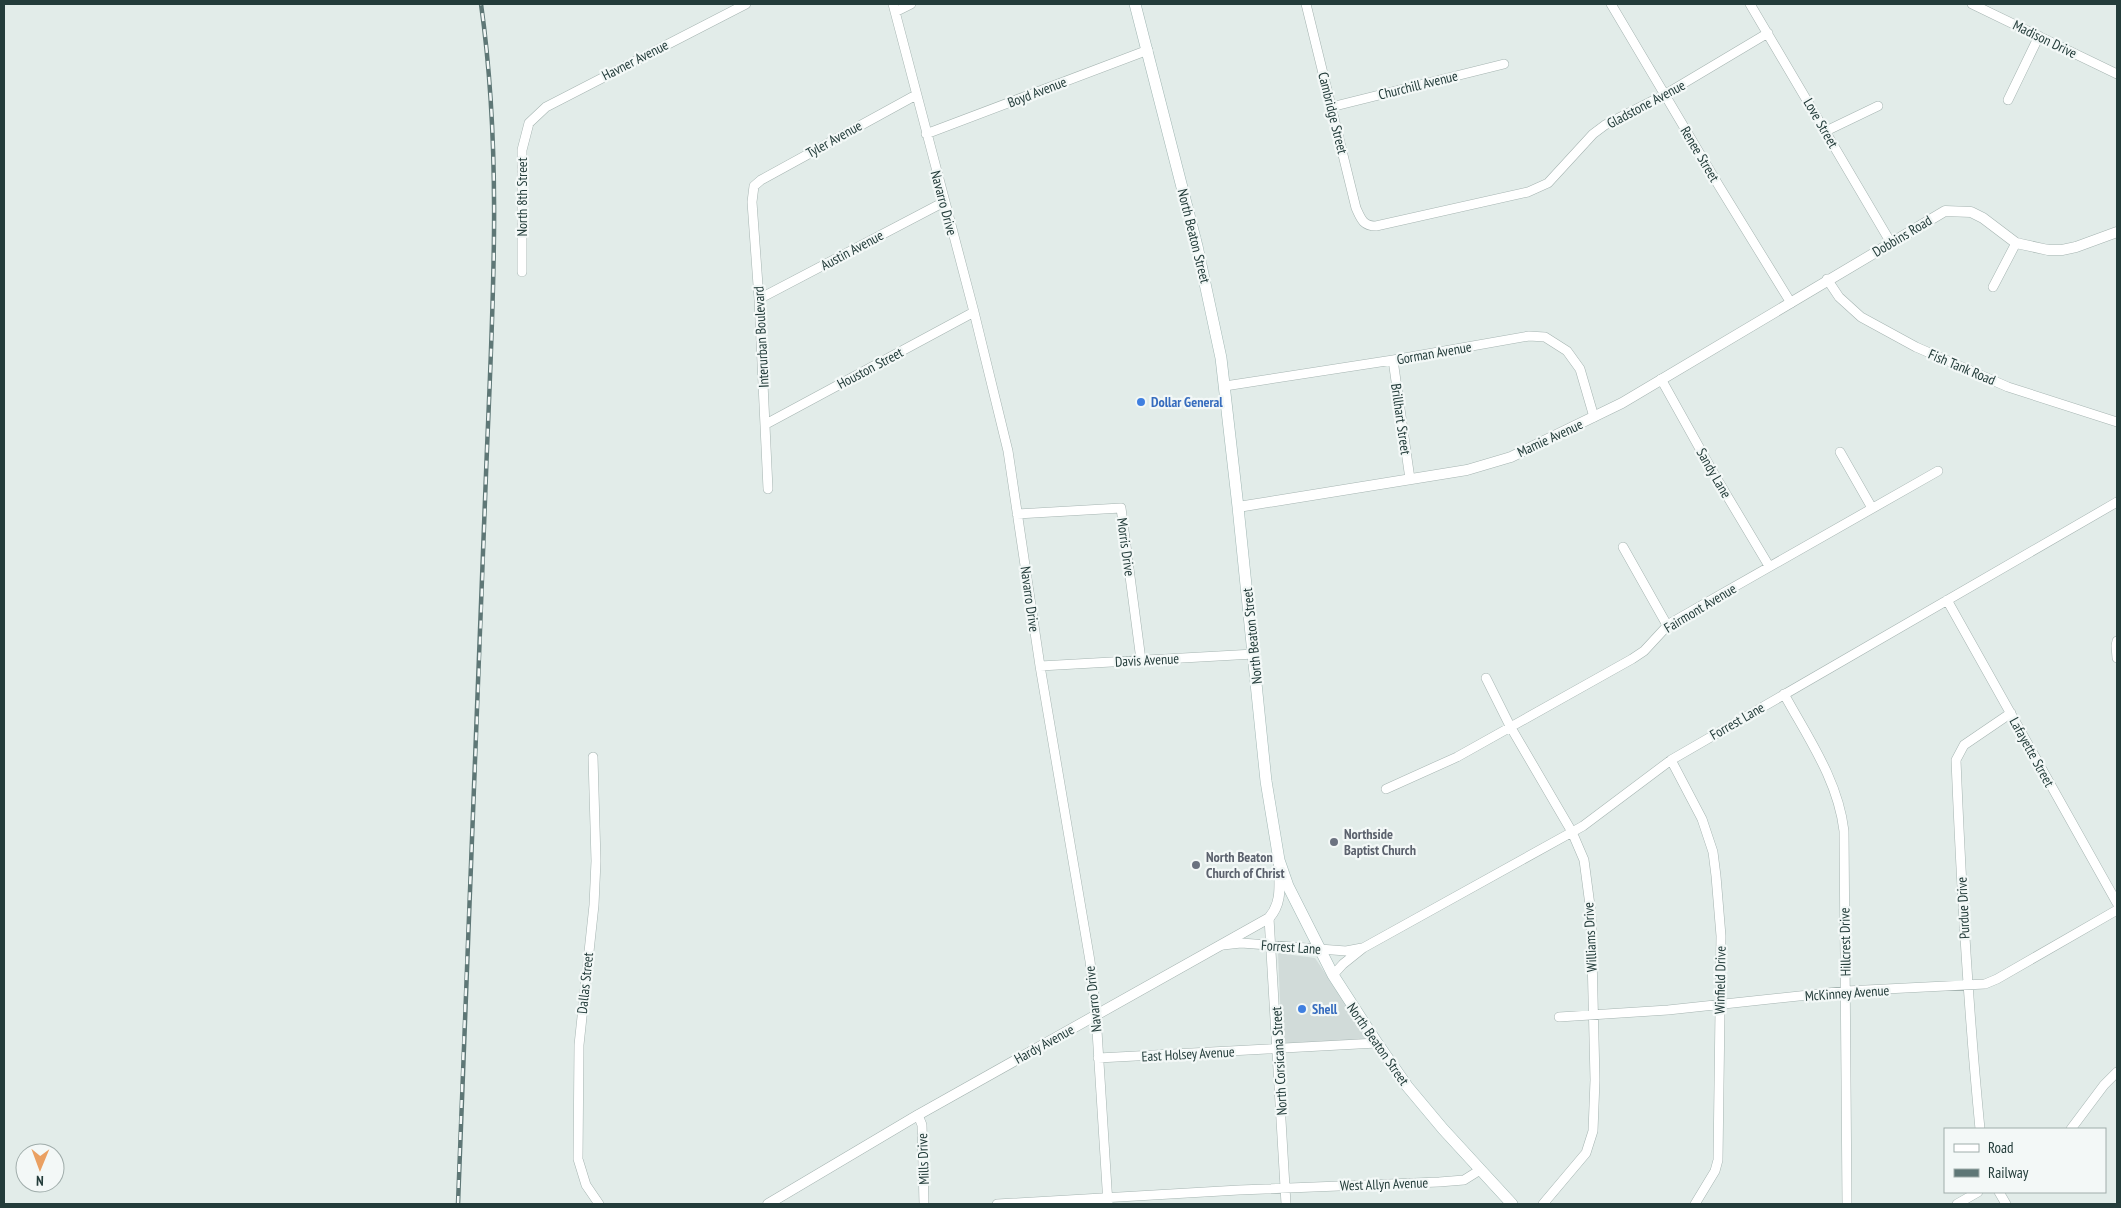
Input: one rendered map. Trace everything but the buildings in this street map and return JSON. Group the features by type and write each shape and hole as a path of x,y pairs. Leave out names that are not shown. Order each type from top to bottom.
{"main road":[{"name":"North Beaton Street","path":"1135,4 1197,246 1215,325 1225,386 1266,781 1279,860 1288,886 1333,975 1377,1043 1407,1086 1512,1204"}],"street":[{"name":"Havner Avenue","path":"529,123 546,106 746,4"},
{"path":"894,8 911,4"},
{"name":"Cambridge Street","path":"1306,4 1356,208 1362,221"},
{"name":"Renee Street","path":"1611,4 1664,95 1791,302"},
{"name":"Love Street","path":"1750,4 1891,242"},
{"name":"Madison Drive","path":"1972,4 2117,74"},
{"name":"Navarro Drive","path":"894,8 974,312 1008,451 1040,666 1090,961 1096,1015 1108,1202"},
{"name":"Gladstone Avenue","path":"1362,221 1370,226 1376,226 1528,192 1548,183 1593,134 1604,125 1664,95 1768,34"},
{"path":"2008,100 2039,36"},
{"name":"Boyd Avenue","path":"926,134 1148,50"},
{"name":"Churchill Avenue","path":"1331,106 1504,64"},
{"name":"Tyler Avenue","path":"754,186 761,180 916,95"},
{"path":"1826,131 1878,106"},
{"name":"North 8th Street","path":"522,272 522,150 529,123"},
{"name":"Interurban Boulevard","path":"754,186 752,202 760,298 768,489"},
{"name":"Austin Avenue","path":"760,298 944,202"},
{"name":"Dobbins Road","path":"1827,279 1944,211 1971,212 2016,243 2048,250 2076,247 2117,232"},
{"path":"1993,286 2016,243"},
{"name":"Mamie Avenue","path":"1238,508 1467,470 1511,457 1594,417 1827,279"},
{"name":"Fish Tank Road","path":"1827,279 1839,297 1861,317 1916,347 2008,387 2117,422"},
{"name":"Houston Street","path":"766,424 974,312"},
{"name":"Gorman Avenue","path":"1225,386 1393,360 1529,336 1545,337 1567,351 1580,369 1594,417"},
{"name":"Brillhart Street","path":"1393,360 1410,479"},
{"name":"Sandy Lane","path":"1661,379 1714,474 1770,566"},
{"path":"1840,452 1872,508"},
{"name":"Fairmont Avenue","path":"1386,789 1456,757 1632,659 1644,651 1667,625 1938,471"},
{"name":"Forrest Lane","path":"1333,975 1363,948 1572,832 1671,760 2117,502"},
{"name":"Morris Drive","path":"1017,514 1121,508 1142,660"},
{"path":"1623,547 1667,625"},
{"name":"Lafayette Street","path":"1947,600 2117,903"},
{"path":"2117,641 2117,658"},
{"name":"Davis Avenue","path":"1040,666 1254,654"},
{"name":"Williams Drive","path":"1486,678 1510,726 1572,832 1584,860 1588,887 1595,1080 1593,1131 1586,1153 1544,1204"},
{"name":"Hillcrest Drive","path":"1784,694 1832,782 1842,815 1846,992 1847,1204"},
{"name":"Purdue Drive","path":"1980,1128 1968,986 1956,760 1964,745 2011,714"},
{"name":"Dallas Street","path":"593,757 596,861 594,905 579,1045 578,1159 586,1185 599,1204"},
{"name":"Winfield Drive","path":"1671,760 1702,818 1713,852 1721,936 1718,1160 1715,1172 1695,1204"},
{"path":"1269,918 1276,910 1280,900 1279,860"},
{"name":"McKinney Avenue","path":"1559,1017 1593,1016 1720,1005 1846,992 1985,984 1997,979 2117,910"},
{"name":"Hardy Avenue","path":"768,1204 918,1114 1269,918"},
{"name":"North Corsicana Street","path":"1269,918 1286,1204"},
{"name":"Forrest Lane","path":"1220,945 1241,943 1346,951 1363,948"},
{"name":"East Holsey Avenue","path":"1098,1058 1377,1043"},
{"path":"2072,1128 2104,1085 2117,1072"},
{"name":"Mills Drive","path":"918,1114 922,1125 924,1204"},
{"name":"West Allyn Avenue","path":"997,1204 1108,1202 1285,1189 1464,1180 1480,1170"},
{"path":"1957,1204 1976,1193"},
{"path":"2000,1193 2006,1204"}],"shaded area":[{"path":"1278,953 1315,958 1369,1039 1282,1046"}],"railway":[{"path":"458,1204 493,298 494,180 492,121 488,62 481,4"}],"place":[{"name":"Dollar General","path":"1141,402"},
{"name":"Northside Baptist Church","path":"1334,842"},
{"name":"North Beaton Church of Christ","path":"1196,865"},
{"name":"Shell","path":"1302,1009"}]}
